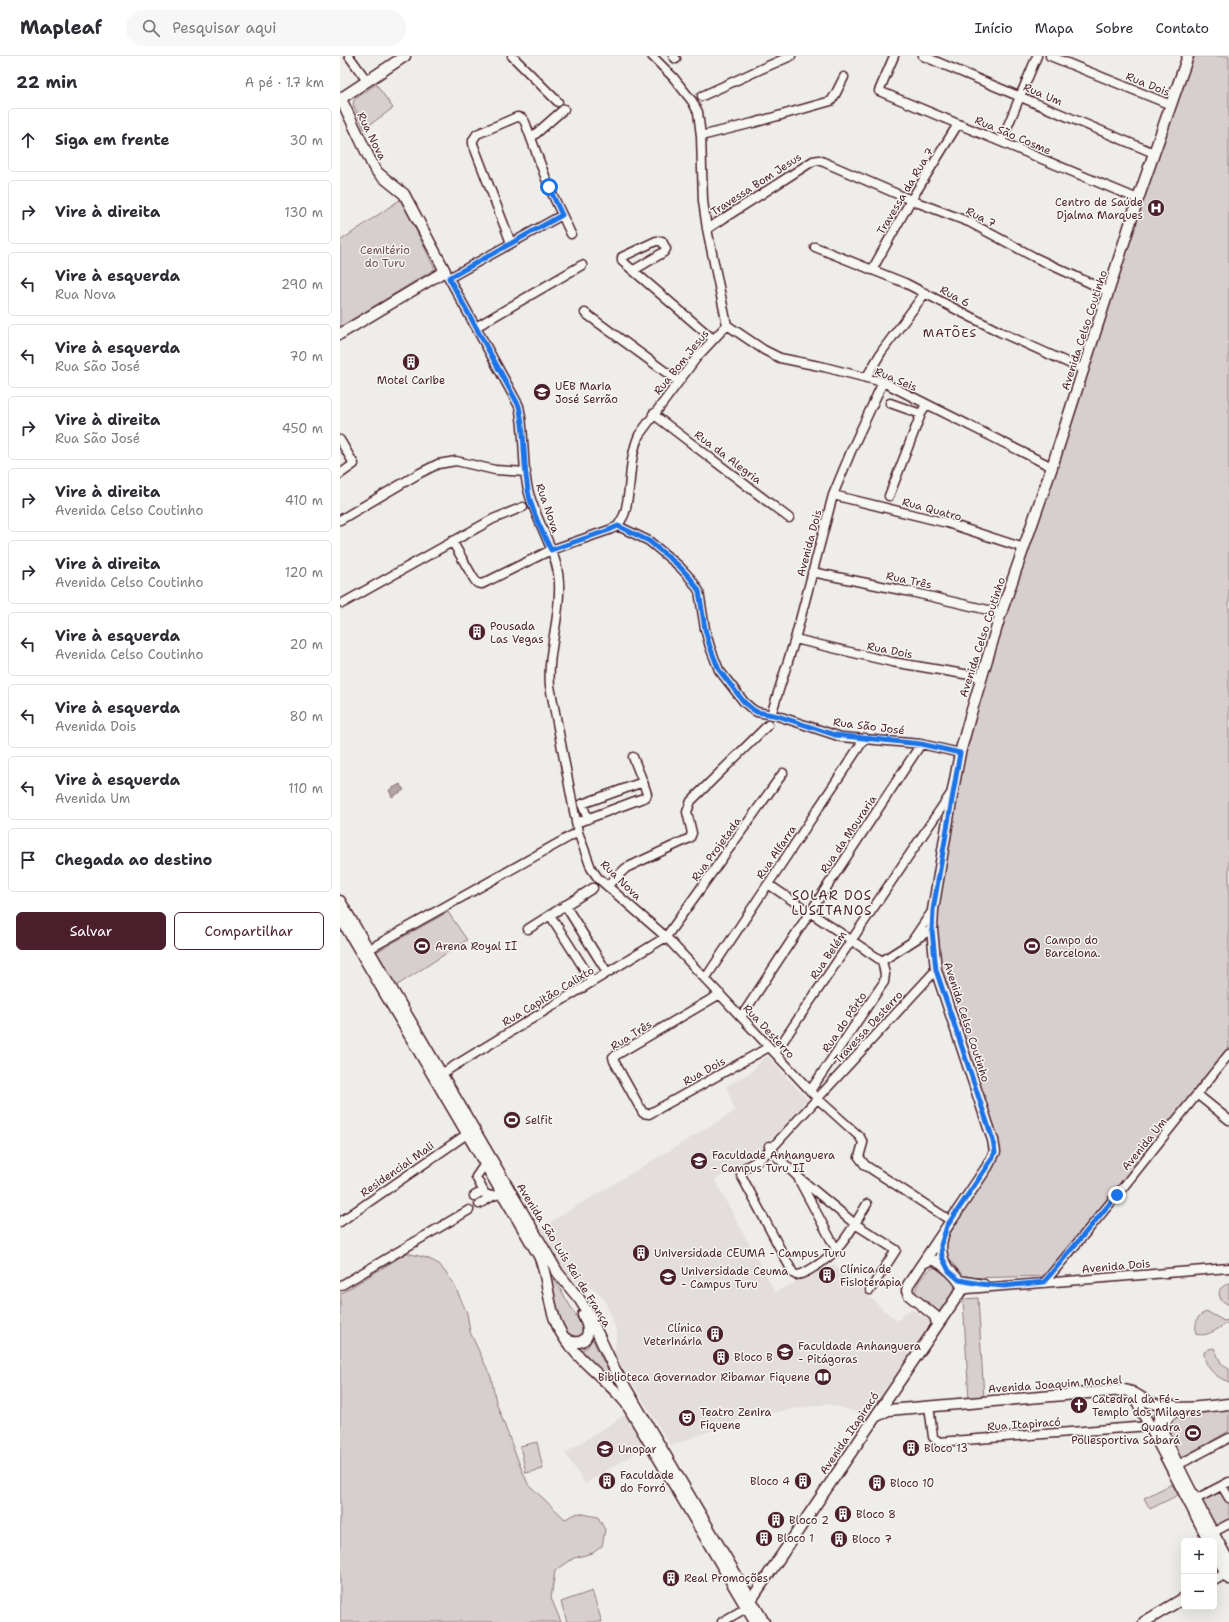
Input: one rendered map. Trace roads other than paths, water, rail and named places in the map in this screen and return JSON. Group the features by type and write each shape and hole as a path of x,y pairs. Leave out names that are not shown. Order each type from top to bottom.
{"main road":[{"path":"340,99 405,56"},
{"name":"Avenida Celso Coutinho","path":"938,1319 911,1298 907,1291 908,1285 923,1263 946,1221 987,1167 995,1152 995,1147 936,970 932,930 933,910 960,753 1001,613 1052,467 1138,199 1188,56"},
{"name":"Rua Nova","path":"340,99 373,166 382,176 404,194 447,274"},
{"path":"340,334 447,274"},
{"name":"Avenida São Luís Rei de França","path":"340,901 365,952 485,1164 498,1195 542,1262 556,1321 564,1337 578,1355 626,1403 749,1604 764,1622"},
{"name":"Avenida São Luís Rei de França","path":"340,917 365,952 441,1074 543,1248 589,1315 614,1368 749,1604 754,1622"},
{"name":"Avenida Celso Coutinho","path":"946,1221 941,1251 944,1262 949,1271"},
{"name":"Avenida Celso Coutinho","path":"923,1263 929,1260 934,1260 959,1280"},
{"path":"959,1280 962,1286 959,1292"},
{"path":"564,1337 571,1342 578,1343 586,1338 588,1331 587,1324 567,1283"},
{"name":"Avenida Itapiracó","path":"749,1604 874,1418 886,1406 938,1319 959,1292"},
{"name":"Avenida Joaquim Mochel","path":"886,1406 929,1406 1124,1390 1131,1391 1151,1402 1171,1407"},
{"path":"1131,1391 1167,1460 1211,1537 1229,1562"},
{"path":"1211,1537 1196,1499 1166,1439 1164,1426 1170,1414 1184,1406 1229,1399"},
{"path":"1167,1460 1158,1434 1158,1422 1162,1413 1171,1407 1229,1404"},
{"path":"1217,1556 1228,1574 1217,1579"},
{"path":"1144,1622 1181,1600"}],"street":[{"path":"349,56 367,81"},
{"path":"512,56 558,102"},
{"path":"652,56 673,77 692,100 698,112 701,136 703,201 707,229 727,325"},
{"path":"702,96 760,68 791,56"},
{"name":"Rua São Cosme","path":"894,56 879,91 1138,199"},
{"name":"Rua Um","path":"923,56 1154,153"},
{"path":"1001,142 1037,56"},
{"name":"Rua Dois","path":"1050,56 1171,105"},
{"path":"701,136 753,123 831,100 844,77"},
{"path":"531,138 564,109"},
{"path":"511,243 473,144 473,140 477,134 517,116 522,118 549,187 571,234"},
{"name":"Travessa da Rua 7","path":"872,270 911,200 958,124"},
{"name":"Travessa Bom Jesus","path":"707,229 813,161 819,160 840,168"},
{"name":"Rua 7","path":"840,168 911,200 969,222 1034,257 1109,292"},
{"path":"447,274 511,243 562,215"},
{"path":"634,270 664,252 666,249 662,241 656,241 622,257 622,260 713,339"},
{"name":"Rua 6","path":"815,247 924,293 1000,332 1084,370"},
{"path":"476,327 582,266"},
{"name":"Rua Nova","path":"447,274 519,406 523,421 527,485 536,517 551,550 559,583 558,612 549,670 550,686 577,827 591,868 595,875 666,937"},
{"path":"866,378 882,351 924,293"},
{"path":"585,313 678,381"},
{"name":"Rua Bom Jesus","path":"618,526 625,512 634,445 639,435 678,381 713,339 727,325"},
{"name":"Rua Seis","path":"727,325 764,350 780,358 883,382 1052,467"},
{"name":"Avenida Dois","path":"771,715 795,639 834,495 852,449 883,382"},
{"path":"890,403 921,414"},
{"path":"889,496 926,404"},
{"name":"Rua da Alegria","path":"654,414 789,518"},
{"path":"340,440 354,464 340,474"},
{"path":"340,520 438,464 456,461 495,470 526,472"},
{"name":"Rua Quatro","path":"834,495 947,523 1024,548"},
{"path":"343,603 452,541 494,519 523,507"},
{"path":"452,541 474,579 477,583 482,584 551,550 618,526"},
{"name":"Rua São José","path":"618,526 649,541 679,566 691,579 699,591 705,629 719,670 744,702 752,709 757,712 835,735 921,744 960,753"},
{"name":"Rua Três","path":"812,572 911,592 1001,613"},
{"name":"Rua Dois","path":"795,639 892,662 982,677"},
{"path":"607,886 626,868 690,838 692,833 687,812 691,801 768,725"},
{"name":"Rua Alfarra","path":"705,979 865,738"},
{"name":"Rua da Mouraria","path":"741,1017 921,744"},
{"path":"365,952 577,827 588,819 646,797 647,794 633,757"},
{"name":"Rua Projetada","path":"666,937 783,774"},
{"path":"574,806 643,782"},
{"name":"Rua Belém","path":"772,1050 851,940 953,790"},
{"path":"582,804 588,819"},
{"path":"768,884 882,961 932,930"},
{"path":"528,929 593,888"},
{"path":"566,905 607,972"},
{"path":"909,945 933,910"},
{"path":"550,915 592,981"},
{"name":"Rua Capitão Calixto","path":"441,1074 666,937"},
{"name":"Rua Desterro","path":"666,937 810,1091 860,1137 863,1143 859,1157 865,1165 946,1221"},
{"name":"Rua do Pôrto","path":"810,1091 884,982 885,974 882,961"},
{"name":"Travessa Desterro","path":"837,1251 825,1261 804,1274 799,1275 793,1273 741,1175 742,1169 760,1159 770,1150 936,970"},
{"name":"Rua Três","path":"649,1114 645,1114 641,1110 613,1057 720,994"},
{"name":"Rua Dois","path":"649,1114 772,1050"},
{"name":"Avenida Um","path":"1044,1282 1117,1195 1198,1095 1229,1054"},
{"path":"1198,1095 1229,1120"},
{"name":"Residencial Mali","path":"340,1222 467,1134"},
{"path":"770,1150 797,1176 854,1224 896,1250 870,1290"},
{"path":"485,1164 476,1177 487,1196 498,1195"},
{"path":"797,1176 837,1251 867,1204"},
{"path":"474,1196 483,1191"},
{"path":"479,1204 498,1195"},
{"path":"340,1286 469,1210"},
{"name":"Avenida Dois","path":"959,1292 967,1288 1229,1268"},
{"name":"Avenida Dois","path":"959,1280 1004,1286"},
{"name":"Rua Itapiracó","path":"929,1406 933,1437 939,1442 1149,1426"},
{"path":"1167,1460 1174,1465 1178,1465 1229,1438"},
{"path":"1196,1499 1226,1484 1229,1498"},
{"path":"1211,1537 1229,1524"},
{"name":"Avenida Itapiracó","path":"722,1622 749,1604"}],"place":[{"name":"Centro de Saúde Djalma Marques","path":"1156,208"},
{"name":"Motel Caribe","path":"411,362"},
{"name":"UEB Maria José Serrão","path":"542,392"},
{"name":"Pousada Las Vegas","path":"477,632"},
{"name":"Arena Royal II","path":"422,946"},
{"name":"Campo do Barcelona.","path":"1032,946"},
{"name":"Selfit","path":"512,1120"},
{"name":"Faculdade Anhanguera - Campus Turu II","path":"699,1161"},
{"name":"Universidade CEUMA - Campus Turu","path":"641,1253"},
{"name":"Clínica de Fisioterapia","path":"827,1275"},
{"name":"Universidade Ceuma - Campus Turu","path":"668,1277"},
{"name":"Clínica Veterinária","path":"715,1334"},
{"name":"Faculdade Anhanguera - Pitágoras","path":"785,1352"},
{"name":"Bloco B","path":"721,1357"},
{"name":"Biblioteca Governador Ribamar Fiquene","path":"823,1377"},
{"name":"Catedral da Fé - Templo dos Milagres","path":"1079,1405"},
{"name":"Teatro Zenira Fiquene","path":"687,1418"},
{"name":"Quadra Poliesportiva Sabará","path":"1193,1433"},
{"name":"Bloco 13","path":"911,1448"},
{"name":"Unopar","path":"605,1449"},
{"name":"Faculdade do Forró","path":"607,1481"},
{"name":"Bloco 4","path":"803,1481"},
{"name":"Bloco 10","path":"877,1483"},
{"name":"Bloco 8","path":"843,1514"},
{"name":"Bloco 2","path":"776,1520"},
{"name":"Bloco 1","path":"764,1538"},
{"name":"Bloco 7","path":"839,1539"},
{"name":"Real Promoções","path":"671,1578"}],"district":[{"name":"MATÕES","path":"950,333"},
{"name":"SOLAR DOS LUSITANOS","path":"832,902"}],"park label":[{"name":"Cemitério do Turu","path":"385,256"}]}
